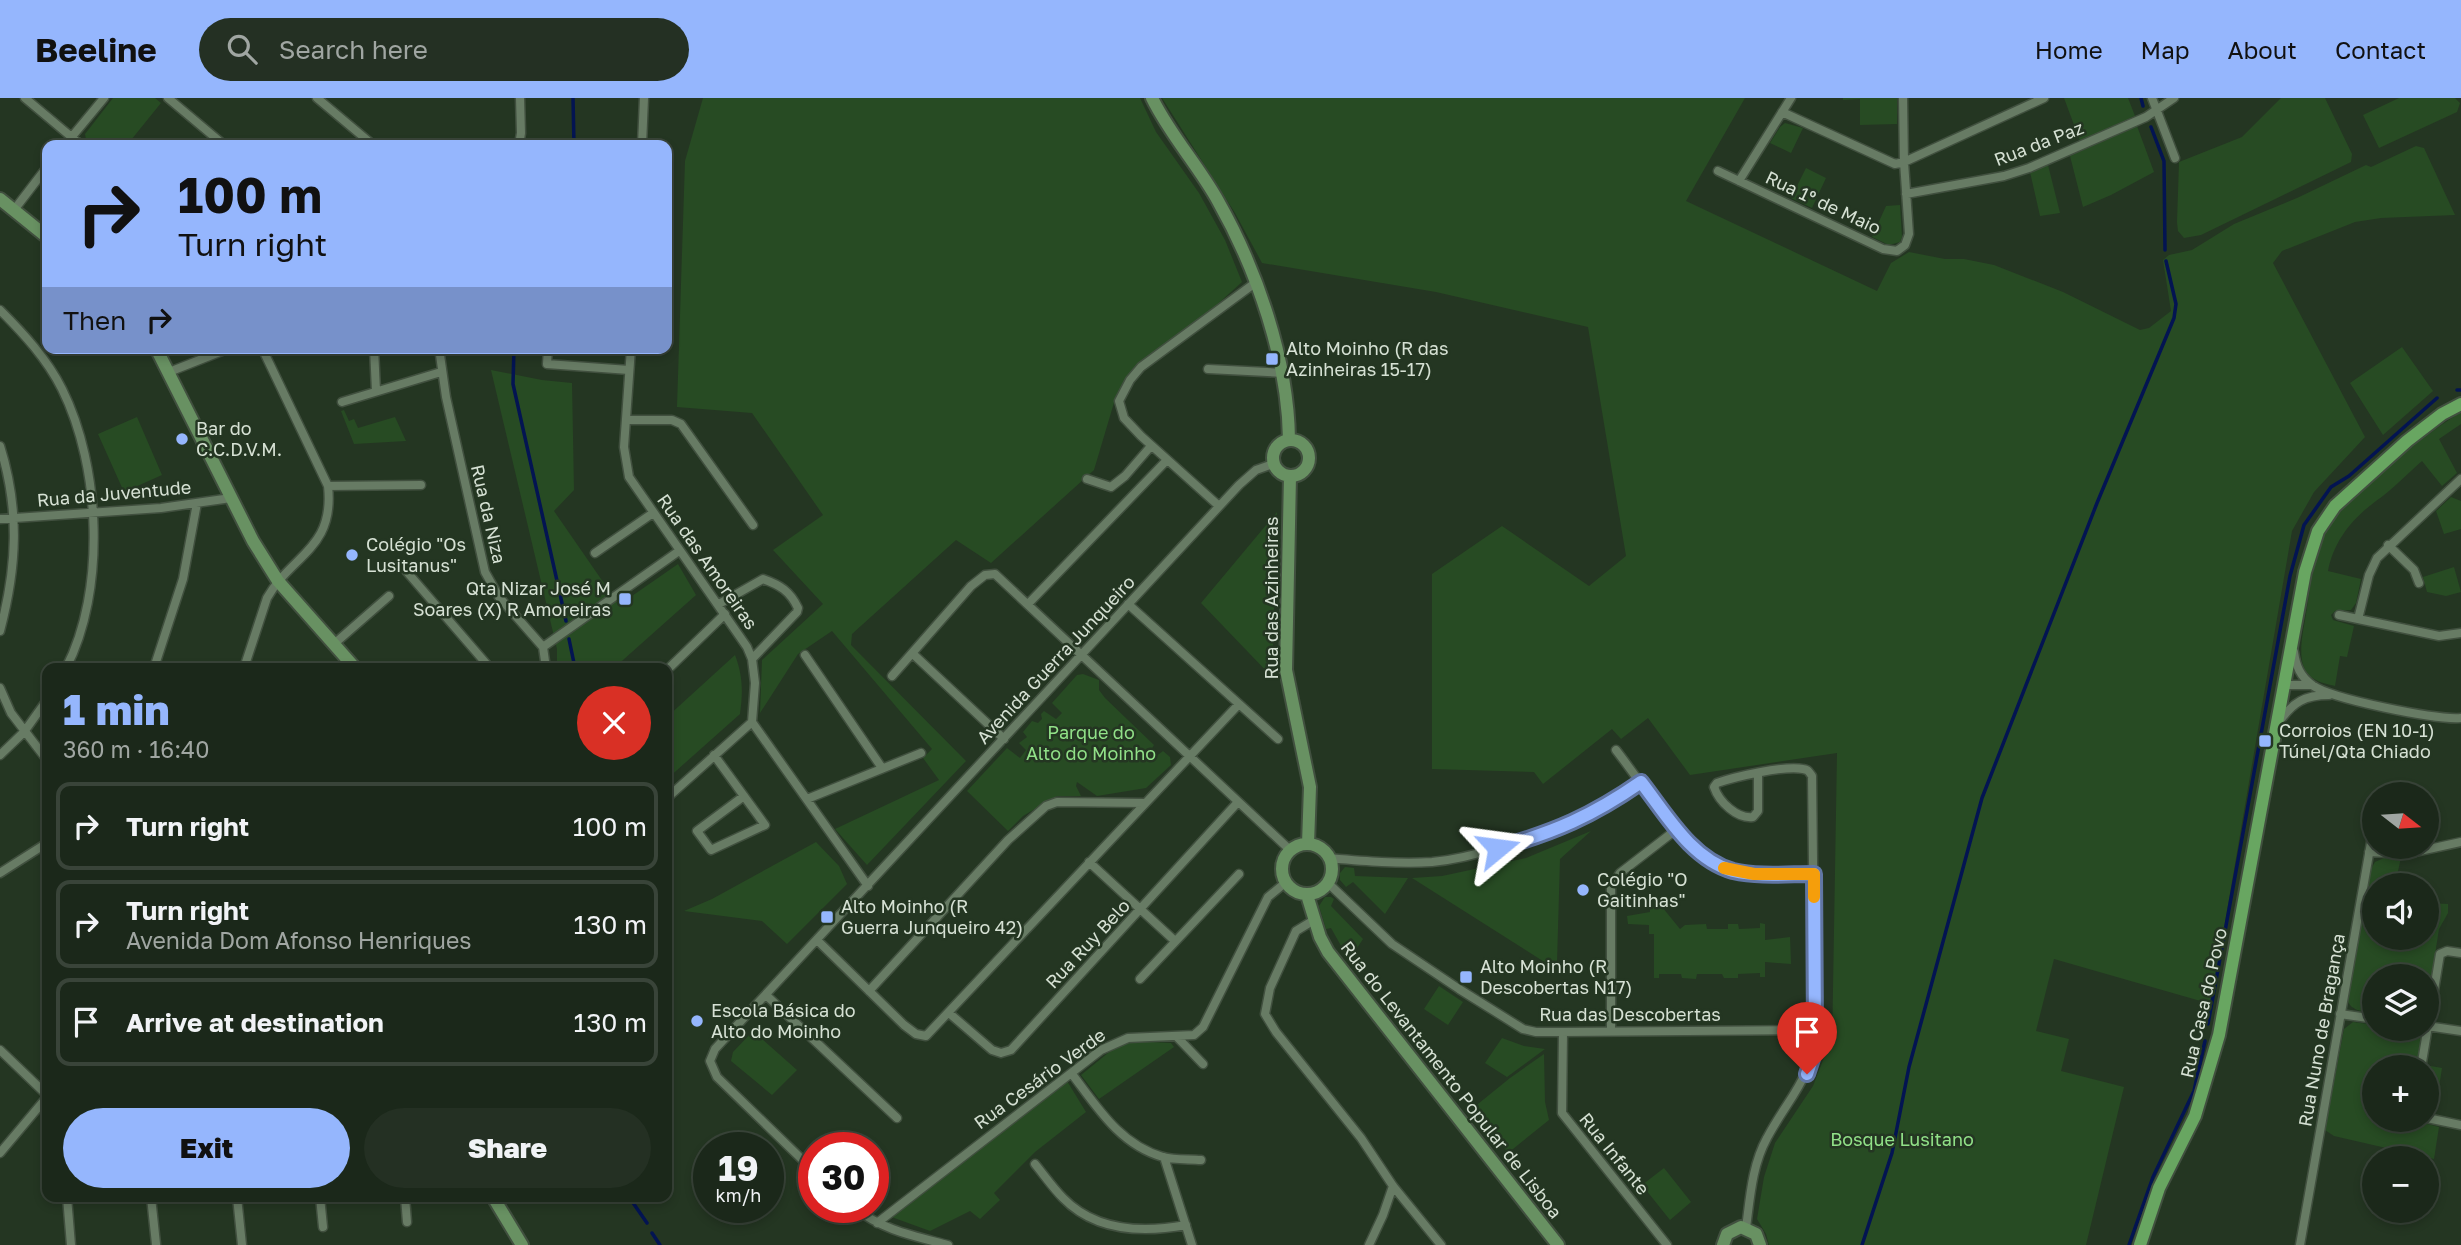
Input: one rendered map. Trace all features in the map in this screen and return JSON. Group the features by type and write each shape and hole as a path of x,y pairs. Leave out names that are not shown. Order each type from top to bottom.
{"main road":[{"name":"Rua Casa do Povo","path":"2140,1245 2159,1188 2195,1116 2219,1035 2309,556 2326,518 2346,496 2442,414 2461,404"}],"street":[{"path":"25,98 75,140"},
{"path":"69,140 104,98"},
{"path":"167,98 218,140"},
{"path":"317,98 367,140"},
{"path":"520,98 520,140"},
{"path":"642,140 644,98"},
{"path":"1152,98 1165,124 1217,200 1255,283 1284,373 1289,439"},
{"path":"1740,181 1791,98"},
{"path":"1903,98 1906,194"},
{"path":"1782,112 1895,164 2044,98"},
{"path":"2152,98 2175,158"},
{"name":"Rua da Paz","path":"1906,194 2017,172 2156,111 2174,98"},
{"name":"Rua 1º de Maio","path":"1718,172 1888,251 1902,248 1909,234 1906,194"},
{"path":"14,211 42,174"},
{"path":"0,199 42,233"},
{"path":"1219,506 1141,436 1124,418 1119,401 1130,380 1151,360 1255,283"},
{"path":"0,310 44,359 70,406 88,470 94,562 90,599 79,637 67,663"},
{"path":"159,354 253,541 278,581 351,663"},
{"path":"169,372 215,354"},
{"path":"246,663 267,598 278,581 303,558 319,537 327,510 328,486 265,354"},
{"path":"374,354 376,391"},
{"name":"Rua da Niza","path":"440,354 441,372 485,572 499,597 543,648"},
{"path":"548,354 547,364 629,370"},
{"name":"Rua das Amoreiras","path":"630,354 625,447 629,477 747,647 752,659 755,683 752,722"},
{"path":"1208,369 1284,373"},
{"path":"342,402 441,372"},
{"path":"627,420 672,420 681,424 753,525"},
{"path":"1289,439 1306,448 1309,460 1303,472 1290,477 1280,472 1273,464 1272,457 1278,445 1289,439"},
{"path":"0,446 9,480 13,518 13,576 0,631"},
{"path":"1087,480 1111,487 1125,476 1152,446"},
{"path":"1028,604 1167,460"},
{"name":"Avenida Guerra Junqueiro","path":"798,1155 717,1077 710,1061 715,1049 1083,656 1219,506 1256,470 1273,464"},
{"name":"Rua das Azinheiras","path":"1290,477 1286,670 1308,777 1308,844"},
{"path":"2358,619 2372,566 2388,545 2461,479"},
{"path":"328,486 421,485"},
{"name":"Rua da Juventude","path":"0,519 92,513 231,498"},
{"path":"157,663 183,579 197,503"},
{"path":"594,553 653,513"},
{"path":"2388,545 2414,570 2419,583"},
{"path":"545,663 543,648 679,551"},
{"path":"401,565 486,663"},
{"path":"892,676 971,586 985,575 995,574 1290,850"},
{"path":"719,604 763,579 786,589 794,599 797,612 752,659"},
{"path":"334,644 389,596"},
{"path":"1128,604 1278,739"},
{"path":"672,665 725,614"},
{"path":"2339,615 2438,636 2461,633"},
{"path":"2294,632 2296,664 2300,673 2312,685 2332,695 2436,718 2461,718"},
{"path":"912,653 1004,739"},
{"path":"806,655 882,768"},
{"path":"2285,685 2312,685"},
{"path":"2285,685 2309,697"},
{"path":"0,688 11,713 42,754"},
{"path":"2278,723 2289,708 2301,699 2332,695"},
{"path":"817,940 904,1025 921,1036 926,1035 1239,704"},
{"path":"0,755 24,732 42,707"},
{"path":"672,793 752,722 867,886"},
{"path":"1616,750 1677,829 1703,856 1731,870 1754,874 1814,874"},
{"path":"807,799 921,753"},
{"path":"714,755 744,796 765,825 710,850 696,831 744,796"},
{"path":"1746,1228 1759,1155 1807,1074 1812,1059 1815,1030 1812,778 1808,771 1800,768 1758,773 1720,781 1714,787 1720,800 1744,818 1753,817 1758,811 1758,773"},
{"path":"1329,858 1406,863 1441,861 1474,855 1562,829 1602,808 1641,782"},
{"path":"869,991 1008,841 1046,806 1058,802 1144,803"},
{"name":"Rua Ruy Belo","path":"949,1013 992,1050 1001,1053 1011,1050 1238,802"},
{"path":"1611,1031 1611,887 1620,873 1677,829"},
{"path":"2440,846 2461,842"},
{"path":"1308,844 1323,850 1329,858 1332,871 1328,883 1319,891 1307,895 1294,892 1285,883 1281,865 1290,850 1308,844"},
{"path":"0,873 42,846"},
{"name":"Rua Nuno de Bragança","path":"2300,1245 2369,859"},
{"path":"1089,862 1175,942"},
{"path":"1140,979 1239,874"},
{"name":"Rua Cesário Verde","path":"889,1214 1101,1050 1128,1038 1194,1035 1203,1027 1259,912 1268,897 1285,883"},
{"name":"Rua das Descobertas","path":"1328,883 1392,944 1523,1029 1536,1032 1815,1030"},
{"name":"Rua do Levantamento Popular de Lisboa","path":"1307,895 1328,953 1558,1245"},
{"path":"1314,920 1296,931 1270,988 1265,1014 1276,1032 1361,1138 1393,1186 1441,1245"},
{"path":"2439,965 2441,954 2448,951 2461,953"},
{"path":"766,995 897,1118"},
{"path":"2340,1014 2362,1017"},
{"path":"2439,1028 2461,1031"},
{"name":"Rua Infante","path":"1563,1032 1562,1113 1667,1245"},
{"path":"1177,1037 1203,1064"},
{"path":"0,1050 42,1091"},
{"path":"1072,1074 1105,1119 1126,1139 1164,1157 1201,1160"},
{"path":"0,1153 42,1102"},
{"path":"2439,1120 2461,1125"},
{"path":"1164,1157 1192,1245"},
{"path":"1035,1164 1065,1200 1085,1214 1109,1224 1134,1231 1186,1225"},
{"path":"1368,1245 1393,1186"},
{"path":"67,1202 71,1245"},
{"path":"152,1202 156,1244"},
{"path":"238,1202 242,1245"},
{"path":"320,1202 323,1227"},
{"path":"405,1202 407,1223"},
{"path":"496,1202 522,1245"},
{"path":"877,1223 908,1235 948,1245"},
{"path":"1723,1245 1724,1239 1731,1231 1746,1228 1756,1234 1760,1245"}],"green space":[{"path":"113,98 155,98 161,103 131,140 86,140 85,134"},
{"path":"703,98 1140,98 1156,132 1199,193 1225,240 1242,282 1116,396 1094,470 991,563 956,540 852,634 851,645 966,761 867,865 835,829 939,780 923,758 932,749 832,631 798,654 760,713 762,660 823,604 773,550 823,515 752,413 677,407 685,161"},
{"name":"Bosque Lusitano","path":"1162,98 1745,98 1686,201 1877,291 1891,263 1909,252 1945,259 1964,259 1994,265 2063,292 2140,330 2149,328 2171,311 2163,260 2169,255 2192,250 2234,224 2366,165 2371,167 2416,146 2424,148 2455,215 2381,218 2355,222 2282,251 2273,263 2365,437 2314,492 2292,531 2211,1004 2054,959 2036,1031 2069,1039 2061,1071 2124,1087 2086,1245 1769,1245 1757,1219 1764,1177 1775,1143 1813,1086 1825,1055 1832,1048 1837,753 1690,775 1648,718 1621,739 1612,729 1543,784 1534,772 1432,769 1432,574 1502,526 1589,586 1626,556 1588,327 1436,292 1262,263 1235,213"},
{"path":"1843,98 1897,98 1897,124 1860,125 1860,99"},
{"path":"2064,98 2128,98 2135,116 2080,141"},
{"path":"2281,98 2325,98 2352,154 2351,162 2201,235 2184,238 2178,231 2177,222 2179,162 2242,137"},
{"path":"2399,98 2455,98 2460,103 2457,112 2379,148 2363,115"},
{"path":"1785,123 1803,128 1791,153 1770,143"},
{"path":"2137,126 2154,172 2083,207 2070,156"},
{"path":"2048,165 2060,213 2040,216 2030,172"},
{"path":"1806,168 1826,178 1812,208 1791,198"},
{"path":"1900,205 1900,242 1889,245 1872,237 1886,206"},
{"path":"2402,347 2433,391 2383,435 2350,383"},
{"path":"491,370 572,383 574,490 554,511 619,605 678,564 696,595 620,663 557,663 557,649"},
{"path":"344,410 349,421 354,419 358,428 395,417 406,441 354,444 341,411"},
{"path":"2461,412 2461,424 2439,439 2457,473 2442,486 2422,461 2360,515 2335,549 2328,571 2361,579 2356,603 2351,610 2335,611 2331,615 2333,620 2354,626 2347,657 2340,656 2335,686 2316,680 2304,668 2302,644 2312,575 2326,532 2350,501 2368,484 2408,450"},
{"path":"137,417 162,475 124,492 98,434"},
{"path":"2451,497 2461,501 2461,529 2444,534 2436,511"},
{"path":"1277,512 1272,677 1201,603"},
{"path":"2454,567 2461,592 2446,596 2427,592 2423,577"},
{"path":"735,655 742,684 740,714 672,775 672,712"},
{"name":"Parque do Alto do Moinho","path":"1083,674 1099,680 1099,690 1105,698 1154,745 1150,752 1155,757 1163,751 1170,757 1171,765 1146,788 1097,796 1077,782 1081,796 1057,796 1023,816 1008,831 967,791 1007,748 1020,758 1026,750 1019,743 1027,737 1023,732 1032,721 1038,723 1042,719 1041,714 1044,711 1056,719 1062,713 1052,703 1077,675"},
{"path":"1591,831 1560,859 1557,963 1546,963 1412,878 1442,876 1526,858"},
{"path":"816,842 839,866 847,884 787,944 762,921 684,911 712,899"},
{"path":"2382,859 2400,859 2398,873 2370,873 2375,862"},
{"path":"1345,867 1354,868 1355,876 1408,878 1385,914 1353,882 1346,887 1340,880 1340,873"},
{"path":"1325,897 1334,899 1331,906 1363,939 1349,960 1331,928 1326,929 1319,906"},
{"path":"1654,897 1680,929 1685,925 1706,924 1707,929 1728,929 1728,924 1738,924 1739,929 1760,928 1760,923 1765,924 1765,940 1790,937 1791,964 1765,962 1765,977 1760,977 1760,973 1738,974 1738,978 1724,978 1722,974 1697,974 1696,979 1682,978 1681,974 1659,974 1659,978 1654,978 1654,934 1649,934 1649,925 1628,924 1627,916 1650,912 1650,900"},
{"path":"2439,904 2448,904 2448,913 2439,929"},
{"path":"2362,916 2362,950 2436,950 2433,964 2362,964 2362,1011 2354,1009 2347,999"},
{"path":"1439,986 1463,1002 1448,1025 1424,1009"},
{"path":"2353,1022 2362,1023 2362,1041 2422,1041 2419,1055 2362,1055 2362,1132 2438,1132 2436,1146 2377,1146 2334,1136 2325,1130 2344,1029"},
{"path":"753,1031 797,1070 772,1095 731,1061 733,1052"},
{"path":"1502,1038 1524,1046 1545,1049 1507,1077 1485,1063"},
{"path":"1134,1041 1171,1043 1174,1047 1099,1099 1081,1075 1119,1044"},
{"path":"1544,1054 1545,1102 1549,1120 1508,1153 1473,1108"},
{"path":"1067,1081 1086,1112 1035,1152 994,1193 1000,1200 980,1219 970,1211 930,1231 889,1216 889,1213"},
{"path":"1664,1168 1691,1202 1670,1220 1642,1185"}],"waterway":[{"path":"573,98 574,140"},
{"path":"2141,98 2143,106"},
{"path":"2151,127 2164,161 2165,250"},
{"path":"1862,1245 1892,1153 1909,1067 1982,798 2097,503 2174,318 2176,304 2166,261"},
{"path":"514,354 513,384 566,621"},
{"path":"2208,1024 2290,576 2304,525 2331,487 2349,476 2437,398"},
{"path":"569,639 574,663"},
{"path":"2129,1245 2153,1177 2194,1091 2205,1041"},
{"path":"632,1202 647,1223"},
{"path":"652,1233 660,1245"}],"slow traffic":[{"path":"1724,868 1754,874 1814,874 1814,897"}],"place":[{"name":"Alto Moinho (R das Azinheiras 15-17)","path":"1272,359"},
{"name":"Bar do C.C.D.V.M.","path":"182,439"},
{"name":"Colégio \"Os Lusitanus\"","path":"352,555"},
{"name":"Qta Nizar José M Soares (X) R Amoreiras","path":"625,599"},
{"name":"Corroios (EN 10-1) Túnel/Qta Chiado","path":"2265,741"},
{"name":"Colégio \"O Gaitinhas\"","path":"1583,890"},
{"name":"Alto Moinho (R Guerra Junqueiro 42)","path":"827,917"},
{"name":"Alto Moinho (R Descobertas N17)","path":"1466,977"},
{"name":"Escola Básica do Alto do Moinho","path":"697,1021"}],"route":[{"path":"1498,848 1572,824 1593,814 1641,782 1689,843 1703,856 1719,865 1737,872 1754,874 1814,874 1815,1030 1812,1059 1807,1074"}]}
